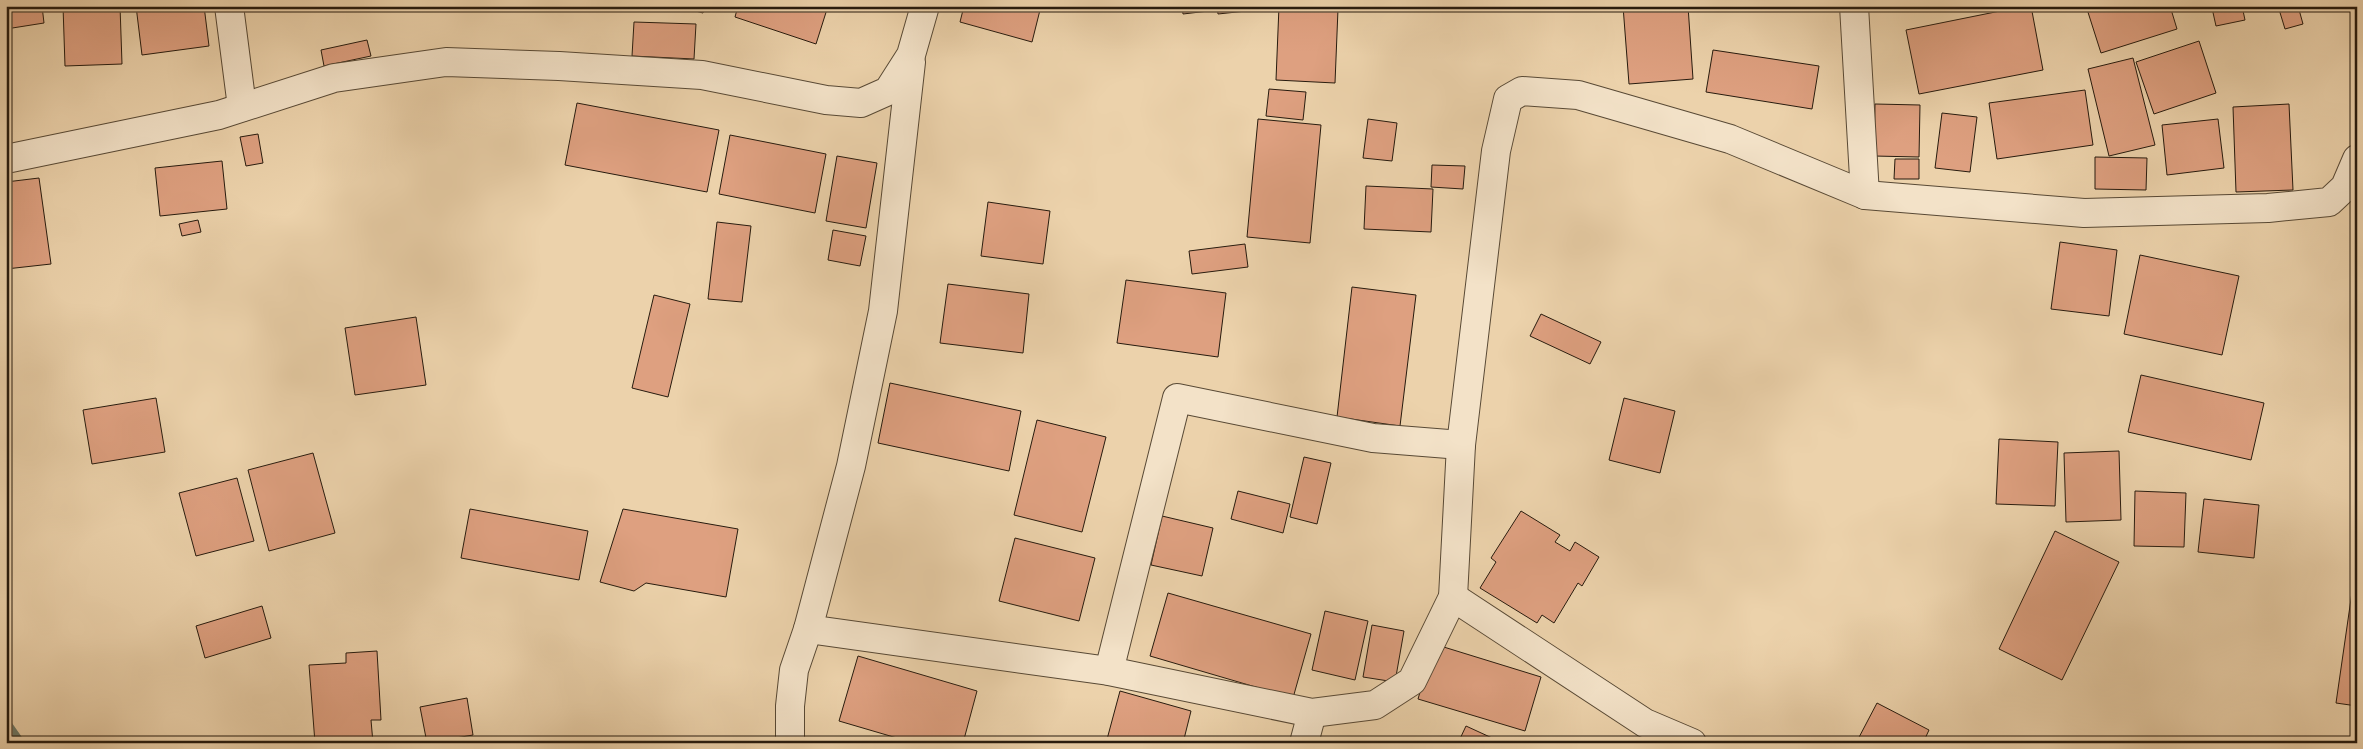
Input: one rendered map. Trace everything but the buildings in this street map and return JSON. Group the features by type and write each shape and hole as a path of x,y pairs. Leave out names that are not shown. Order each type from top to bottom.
{"street":[{"path":"229,6 242,107"},
{"path":"790,743 790,706 794,670 808,629 851,466 882,311 911,55 925,6"},
{"path":"1854,6 1865,195"},
{"path":"6,159 219,115 334,78 446,62 559,66 702,75 826,100 861,103 888,91 911,55"},
{"path":"808,629 1109,671 1312,714 1375,704 1412,681 1453,597 1461,445 1496,151 1508,99 1522,91 1578,96 1730,139 1865,195 2084,213 2268,208 2329,202 2345,187 2357,159"},
{"path":"1109,671 1177,398 1373,438 1461,445"},
{"path":"1453,597 1645,723 1692,743"},
{"path":"1304,743 1312,714"}],"waterway":[{"path":"6,723 20,743"}]}
